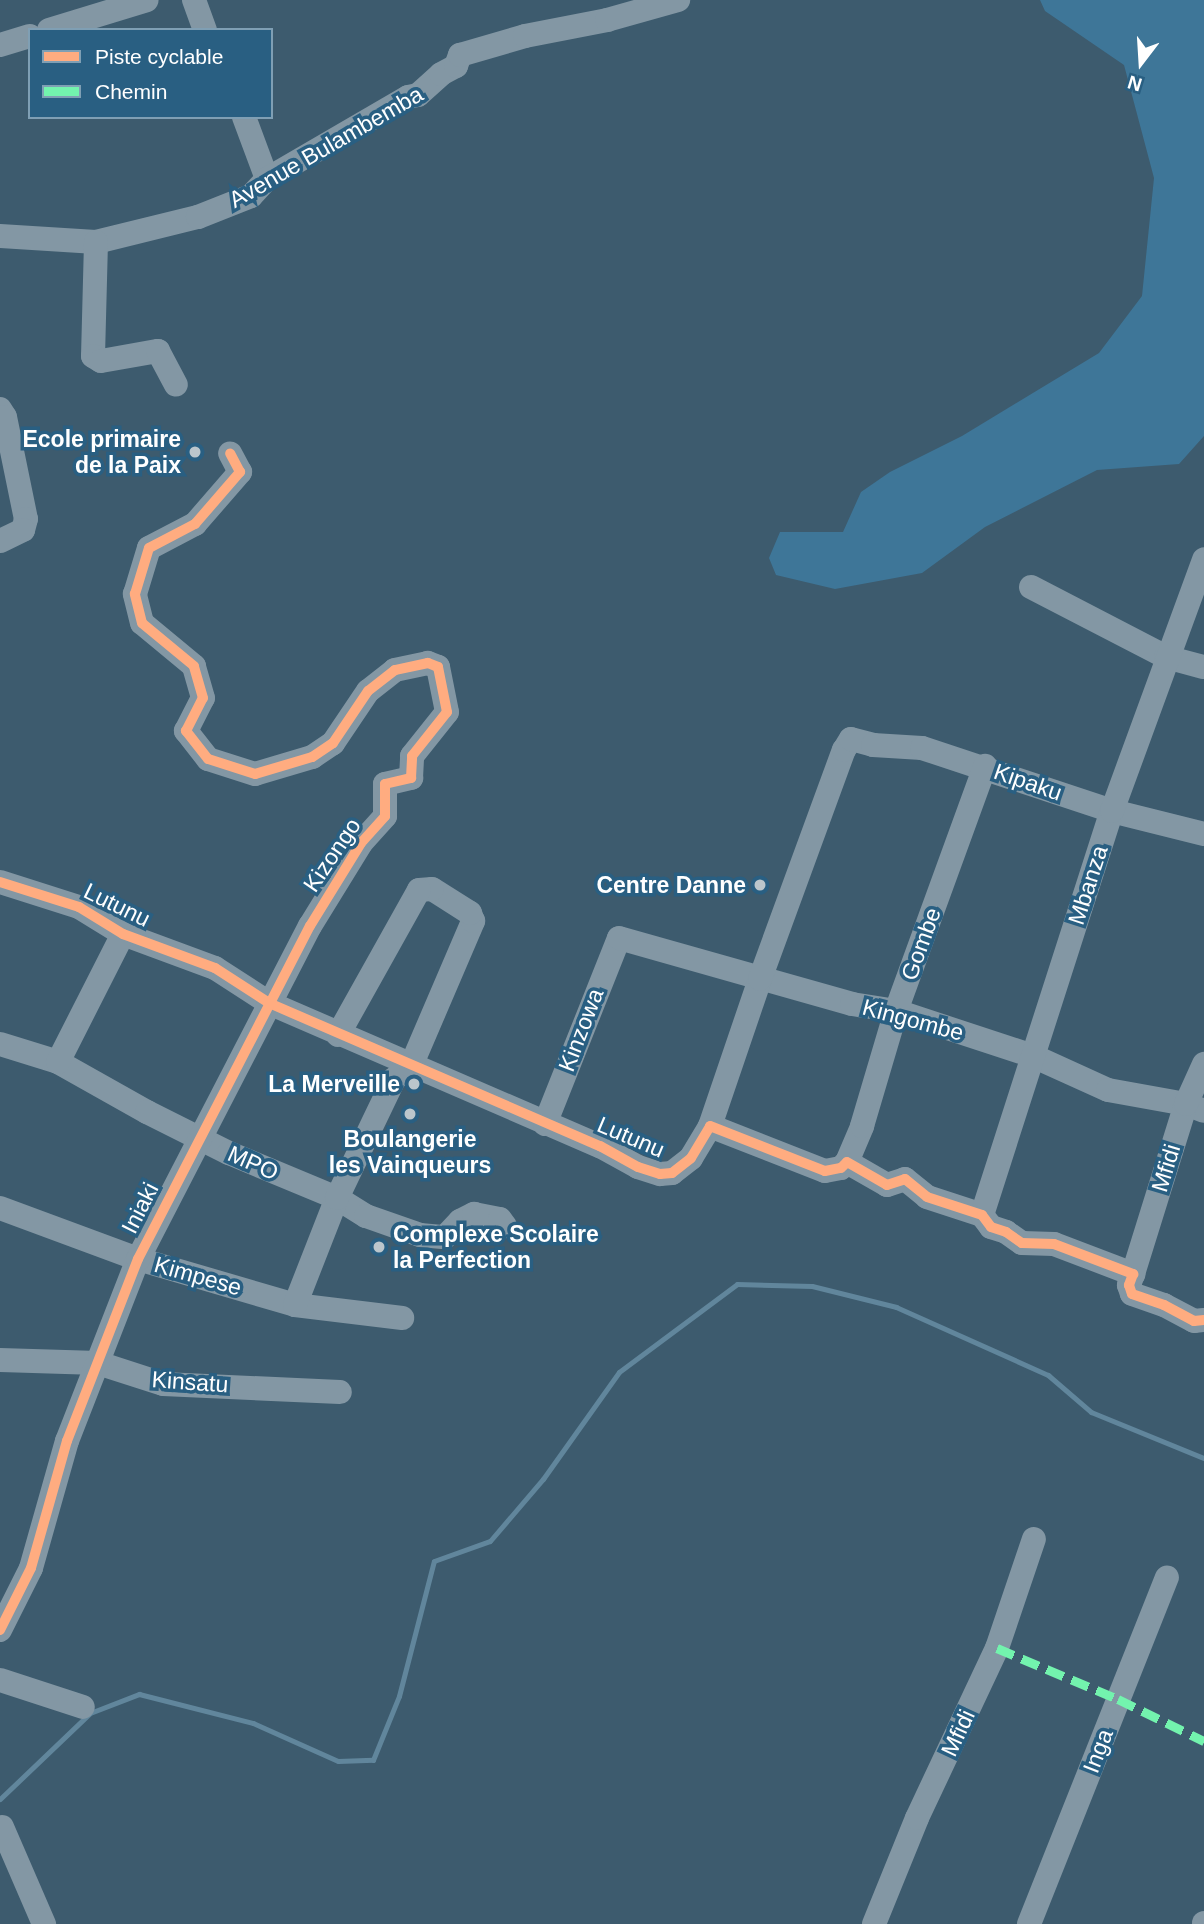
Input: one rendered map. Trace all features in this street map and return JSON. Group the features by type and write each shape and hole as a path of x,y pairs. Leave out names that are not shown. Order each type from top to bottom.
{"street":[{"path":"56,28 147,0"},
{"path":"194,0 204,28"},
{"name":"Avenue Bulambemba","path":"0,236 96,242 198,218 251,195 267,179 408,97 418,95 441,74 456,66 460,55 678,0"},
{"path":"0,45 28,37"},
{"path":"245,119 267,179"},
{"path":"96,242 93,356 101,360 158,351 176,385"},
{"path":"0,409 5,417 26,519 23,530 0,541"},
{"name":"Kizongo","path":"230,453 240,472 195,524 149,548 135,594 142,623 194,666 203,698 186,731 208,759 255,774 312,757 333,743 368,691 395,670 428,663 438,667 440,688 447,712 412,756 411,778 385,784 385,816 361,843 310,926 269,1003"},
{"name":"Mbanza","path":"982,1215 1112,811 1166,656 1204,559"},
{"path":"1031,587 1166,656 1204,667"},
{"name":"Lutunu","path":"0,883 79,907 123,934 215,968 269,1003 338,1035 481,1094 660,1174 672,1173 684,1166 710,1126 760,979 844,750 851,739"},
{"name":"Kipaku","path":"851,739 873,745 922,748 985,766 1112,811 1204,834"},
{"name":"Gombe","path":"847,1162 862,1126 897,1011 985,766"},
{"path":"295,1305 337,1198 394,1079 411,1066 474,917 432,889 419,890 338,1035"},
{"path":"58,1062 123,934"},
{"name":"Kingombe","path":"619,938 852,1004 897,1011 1033,1056 1108,1090 1195,1108"},
{"name":"Kinzowa","path":"545,1124 619,938"},
{"name":"Iniaki","path":"0,1630 31,1568 67,1441 138,1259 269,1003"},
{"name":"MPO","path":"0,1044 58,1062 147,1112 240,1158 337,1198 366,1216 420,1235 445,1237 460,1220 474,1214 500,1219 505,1226"},
{"name":"Mfidi","path":"1133,1274 1195,1108 1204,1064"},
{"path":"710,1126 825,1171 841,1168 847,1162 887,1185 905,1179 927,1197 982,1215 991,1227 1006,1232 1022,1243 1054,1244 1133,1274 1129,1285 1132,1294 1164,1305 1195,1321 1204,1320"},
{"name":"Kimpese","path":"0,1208 138,1259 295,1305 402,1318"},
{"name":"Kinsatu","path":"0,1360 98,1363 163,1384 340,1392"},
{"name":"Mfidi","path":"874,1924 917,1818 997,1648 1034,1539"},
{"name":"Inga","path":"1029,1924 1167,1577"},
{"path":"0,1680 83,1707"},
{"path":"2,1827 44,1924"}],"shaded area":[{"path":"1040,0 1204,0 1204,436 1179,464 1097,470 985,527 922,573 835,589 776,575 769,558 780,532 843,532 861,492 890,472 962,436 1099,353 1142,296 1154,178 1124,65 1045,11"}],"waterway":[{"path":"0,1799 90,1713 139,1694 253,1723 338,1761 373,1760 399,1696 434,1561 490,1541 543,1479 619,1372 737,1284 812,1286 896,1307 1048,1375 1091,1412 1204,1458"}],"marked path":[{"path":"997,1648 1118,1699 1204,1741"}],"cycle path":[{"path":"0,1630 31,1568 67,1441 138,1259 310,926 361,843 385,816 385,784 411,778 412,756 447,712 438,667 428,663 395,670 368,691 333,743 312,757 255,774 208,759 186,731 203,698 194,666 142,623 135,594 149,548 195,524 240,472 230,453"},
{"path":"0,882 79,907 123,934 215,968 269,1003 600,1146 638,1167 660,1174 672,1173 691,1158 710,1126 825,1171 841,1168 847,1162 887,1185 905,1179 927,1197 982,1215 991,1227 1006,1232 1022,1243 1054,1244 1133,1274 1129,1285 1132,1294 1164,1305 1194,1321 1204,1320"}],"place":[{"name":"Ecole primaire de la Paix","path":"195,452"},
{"name":"Centre Danne","path":"760,885"},
{"name":"La Merveille","path":"414,1084"},
{"name":"Boulangerie les Vainqueurs","path":"410,1114"},
{"name":"Complexe Scolaire la Perfection","path":"379,1247"}]}
